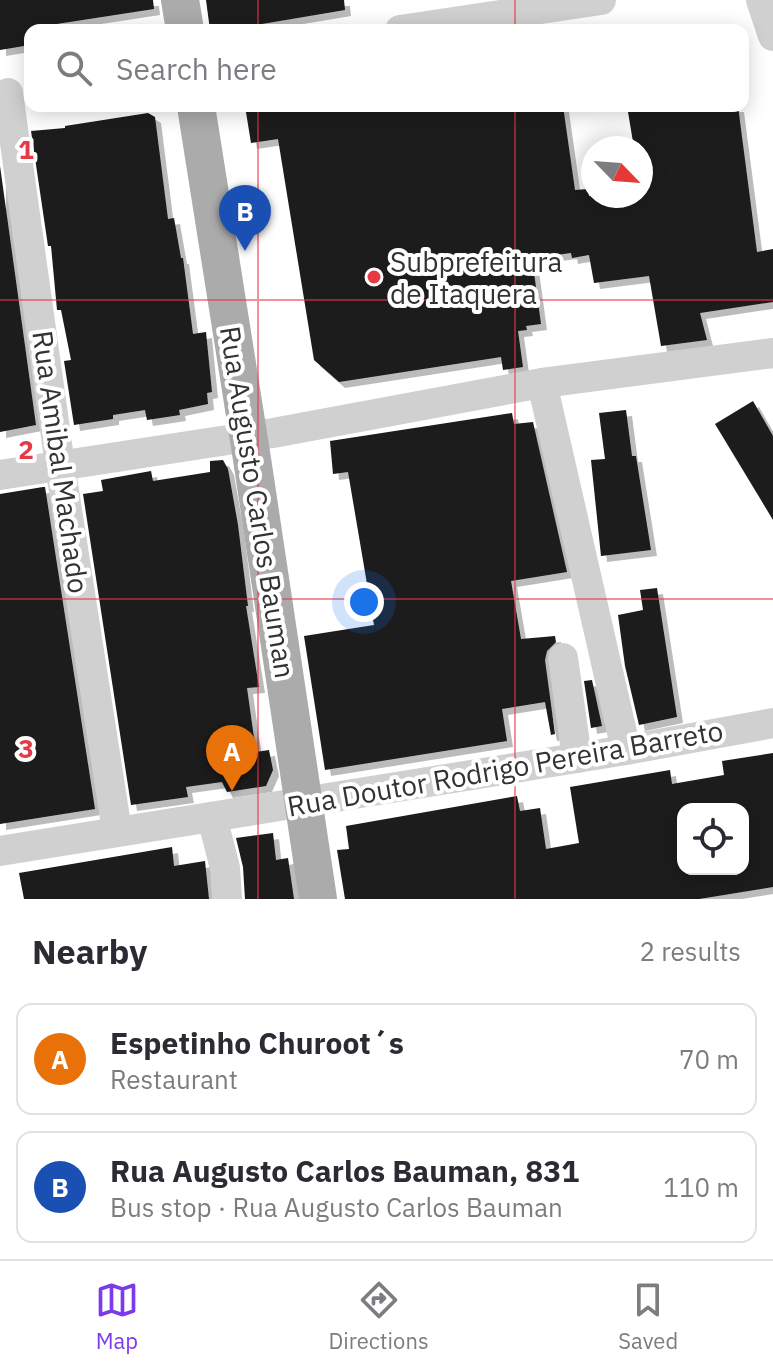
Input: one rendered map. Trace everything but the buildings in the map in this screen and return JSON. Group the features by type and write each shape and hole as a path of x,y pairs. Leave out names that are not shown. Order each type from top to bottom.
{"main road":[{"path":"180,0 184,24"},
{"name":"Rua Augusto Carlos Bauman","path":"197,112 318,899"}],"street":[{"path":"440,24 601,0"},
{"path":"761,0 773,36"},
{"name":"Rua Amibal Machado","path":"13,92 60,465 117,831"},
{"path":"0,475 249,437 542,383 773,353"},
{"path":"542,383 626,750"},
{"path":"563,658 577,758"},
{"name":"Rua Doutor Rodrigo Pereira Barreto","path":"0,851 773,725"},
{"path":"212,817 225,868 227,899"}],"place":[{"name":"Rua Augusto Carlos Bauman, 831","path":"245,251"},
{"name":"Subprefeitura de Itaquera","path":"374,277"},
{"name":"Espetinho Churoot´s","path":"232,791"}]}
